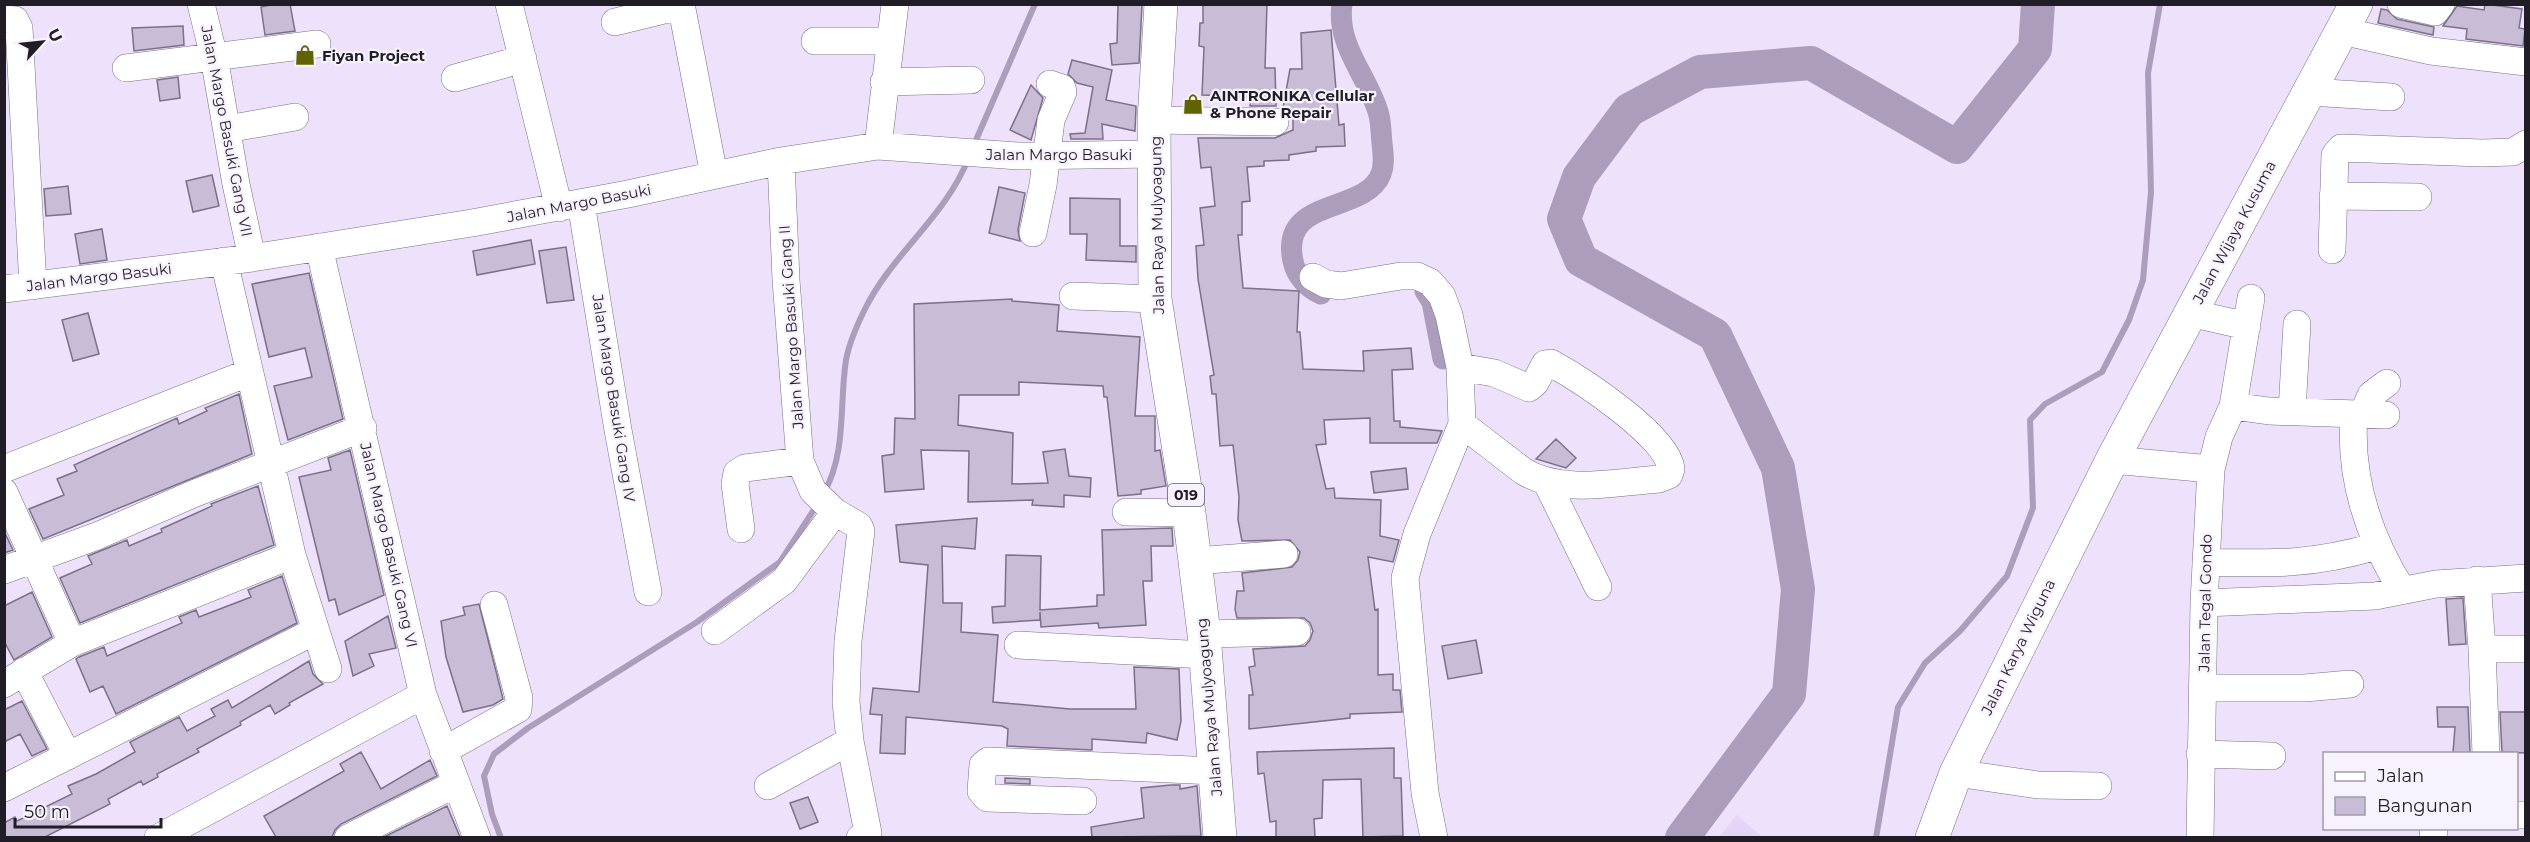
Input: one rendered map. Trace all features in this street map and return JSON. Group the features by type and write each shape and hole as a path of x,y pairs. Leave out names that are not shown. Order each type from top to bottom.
{"main road":[{"name":"Jalan Raya Mulyoagung","path":"1161,4 1154,120 1155,299 1195,561 1205,644 1220,837"},
{"name":"Jalan Wijaya Kusuma","path":"2112,460 2190,313 2330,93 2349,18"},
{"name":"Jalan Karya Wiguna","path":"1932,837 1956,773 2112,460"}],"street":[{"name":"Jalan Margo Basuki Gang VII","path":"201,4 214,57 252,258"},
{"name":"Jalan Margo Basuki Gang IV","path":"509,4 523,59 531,125 570,206 620,441 648,592"},
{"path":"878,146 895,4"},
{"path":"2401,4 2433,12 2439,10 2441,4"},
{"path":"615,22 681,5 714,175"},
{"path":"2349,18 2431,51 2526,62"},
{"path":"4,19 15,20 19,28 14,137 33,286"},
{"path":"815,41 889,41"},
{"path":"126,68 317,44"},
{"path":"455,78 523,59"},
{"path":"884,82 971,80"},
{"path":"1032,233 1047,157 1051,120 1063,92 1062,88 1050,84"},
{"path":"2330,93 2391,98"},
{"path":"226,129 295,117"},
{"path":"1154,120 1275,122"},
{"path":"2332,250 2342,196 2334,155 2341,148 2476,153 2513,152 2526,144"},
{"name":"Jalan Margo Basuki","path":"4,289 252,258 570,206 781,161 878,146 1047,157 1154,154"},
{"name":"Jalan Margo Basuki Gang II","path":"781,161 786,280 800,460 827,504"},
{"path":"2342,196 2418,197"},
{"name":"Jalan Margo Basuki Gang VI","path":"319,247 363,428 423,695 477,837"},
{"path":"224,261 248,373 272,463 292,555 328,669"},
{"path":"1313,277 1326,284 1341,286 1401,276 1417,276 1430,282 1442,296 1449,315 1460,367 1462,424 1421,524 1405,578 1425,793 1434,837"},
{"path":"1074,296 1155,299"},
{"name":"Jalan Tegal Gondo","path":"2200,837 2204,603 2211,469 2219,437 2233,406 2252,298"},
{"path":"2190,313 2247,326"},
{"path":"2292,411 2297,324"},
{"path":"1460,367 1494,374 1529,388 1535,383 1545,364 1551,363 1575,376 1645,431 1671,462 1669,475 1659,479 1575,484 1546,481 1523,471 1462,424"},
{"path":"4,469 248,373"},
{"path":"2387,383 2371,396 2359,414 2354,460 2358,488 2377,546 2402,590"},
{"path":"2233,406 2359,414"},
{"path":"4,570 363,428"},
{"path":"741,529 735,484 737,473 745,468 800,460"},
{"path":"2112,460 2211,469"},
{"path":"1546,481 1598,587"},
{"path":"4,492 72,643"},
{"path":"715,631 784,581 827,504 859,526 861,531 848,640 846,702 850,741 866,836"},
{"path":"1126,512 1189,513"},
{"path":"2206,562 2291,564 2318,561 2377,546"},
{"path":"1195,561 1284,554"},
{"path":"68,756 14,677 72,643 292,555"},
{"path":"2204,603 2375,596 2477,580 2526,578"},
{"path":"2477,580 2486,752"},
{"path":"443,751 518,709 519,698 494,605"},
{"path":"4,788 315,632"},
{"path":"1018,645 1205,644 1297,632"},
{"path":"2482,649 2526,649"},
{"path":"2203,688 2305,688 2350,684"},
{"path":"158,837 423,695"},
{"path":"768,786 850,741"},
{"path":"2200,754 2272,756"},
{"path":"1083,801 987,798 981,790 983,765 988,761 1215,771"},
{"path":"1956,773 2038,785 2097,786"},
{"path":"348,837 456,784"}],"shaded area":[{"path":"1737,815 1762,837 1719,837"}],"building":[{"path":"290,4 295,31 265,35 261,7"},
{"path":"1118,4 1142,5 1139,63 1112,65 1110,44 1117,43"},
{"path":"1203,4 1267,4 1265,68 1275,68 1276,106 1250,106 1251,97 1202,95 1204,47 1199,46 1200,23 1203,23"},
{"path":"2485,4 2522,9 2519,28 2525,29 2523,46 2466,39 2467,29 2443,26 2457,6 2484,10"},
{"path":"2381,9 2387,10 2397,19 2434,27 2433,35 2378,23"},
{"path":"183,26 184,45 134,51 132,28"},
{"path":"1331,30 1339,125 1344,124 1345,146 1316,147 1316,151 1289,155 1289,160 1264,161 1264,166 1247,167 1250,201 1242,202 1242,235 1238,235 1243,288 1299,291 1297,332 1300,332 1303,369 1364,371 1363,351 1411,348 1413,369 1392,370 1394,421 1400,421 1400,427 1442,431 1437,443 1370,443 1370,418 1324,420 1326,444 1316,445 1326,489 1334,488 1335,498 1381,500 1380,536 1399,540 1393,562 1368,557 1375,610 1378,609 1378,675 1393,674 1393,690 1400,690 1402,712 1350,714 1350,718 1249,729 1249,695 1253,695 1249,667 1255,666 1253,649 1305,646 1313,631 1310,623 1304,618 1237,618 1235,609 1237,591 1244,591 1242,573 1292,567 1298,560 1300,552 1290,540 1242,541 1238,520 1239,497 1233,445 1220,446 1216,394 1212,394 1210,376 1214,375 1198,279 1196,246 1204,245 1200,208 1215,206 1211,167 1201,168 1198,138 1275,138 1293,130 1293,110 1283,108 1290,69 1302,69 1301,33"},
{"path":"1072,60 1112,70 1106,100 1136,106 1135,131 1102,124 1103,139 1071,139 1070,134 1085,133 1093,87 1077,83 1068,74"},
{"path":"178,77 180,98 160,101 157,80"},
{"path":"1031,85 1043,98 1031,140 1010,130"},
{"path":"212,175 219,206 193,212 186,181"},
{"path":"68,186 71,214 46,216 44,189"},
{"path":"999,187 1025,193 1018,230 1020,241 989,233"},
{"path":"1070,198 1120,199 1120,246 1136,246 1136,262 1086,260 1087,234 1070,234"},
{"path":"102,229 107,260 80,264 75,234"},
{"path":"531,240 535,264 477,275 473,251"},
{"path":"566,247 574,300 547,303 539,251"},
{"path":"309,273 343,419 288,440 274,386 312,377 305,348 269,357 252,284"},
{"path":"1012,299 1012,301 1059,305 1057,331 1140,337 1135,416 1155,416 1155,451 1160,450 1166,486 1141,490 1141,494 1118,496 1107,397 1104,397 1103,386 1019,382 1019,395 959,395 958,425 1013,433 1012,484 1048,483 1043,452 1065,449 1069,476 1091,478 1090,497 1064,495 1064,507 1032,505 1033,500 968,502 969,451 921,450 924,489 885,492 882,456 894,454 895,418 915,419 914,304"},
{"path":"88,313 99,354 73,361 62,320"},
{"path":"239,394 252,454 43,539 29,509 64,495 57,479 77,471 74,465 177,418 179,424 207,411 205,408"},
{"path":"1556,439 1576,458 1566,468 1536,459"},
{"path":"350,450 384,595 339,615 335,599 329,601 299,477 331,470 328,458"},
{"path":"1406,468 1408,489 1374,493 1371,472"},
{"path":"258,486 274,545 80,623 60,578 92,564 88,556 127,540 129,546 162,532 161,529 212,506 211,504"},
{"path":"977,518 975,549 942,546 943,603 962,603 961,632 998,635 993,702 1070,709 1136,709 1134,667 1179,669 1181,721 1177,740 1147,733 1146,743 1092,739 1092,750 1007,746 1008,729 1002,726 906,717 905,754 880,753 882,715 870,714 873,688 919,692 928,565 900,562 896,525"},
{"path":"1172,528 1173,546 1151,546 1152,581 1143,581 1146,625 1099,628 1098,623 1041,627 1040,612 1040,620 993,623 992,607 1005,606 1006,555 1041,556 1040,610 1097,606 1097,595 1104,595 1102,530"},
{"path":"4,531 13,550 4,553"},
{"path":"282,576 297,623 116,714 103,686 90,692 76,659 79,657 104,647 107,656 182,623 179,617 196,610 199,617 251,597 248,590"},
{"path":"32,592 52,637 14,660 4,641 4,606"},
{"path":"2463,598 2466,644 2449,645 2446,599"},
{"path":"479,604 503,699 493,705 463,712 446,657 441,621 465,615 463,607"},
{"path":"388,616 396,648 369,654 374,666 353,676 345,641"},
{"path":"1476,640 1482,673 1448,679 1442,646"},
{"path":"309,661 313,674 323,684 289,703 290,705 275,714 270,705 240,722 241,725 197,749 199,752 157,774 158,777 143,785 141,781 108,799 110,804 45,837 4,837 4,823 15,817 17,821 72,794 68,786 96,774 135,752 130,742 179,717 187,731 215,716 211,709 228,700 232,708"},
{"path":"22,701 47,749 32,756 20,734 4,742 4,710"},
{"path":"2437,707 2468,707 2470,752 2453,752 2455,727 2438,727"},
{"path":"2500,712 2526,712 2526,753 2502,752"},
{"path":"1394,748 1394,778 1401,778 1403,836 1363,837 1361,779 1323,780 1322,818 1314,819 1315,837 1276,837 1276,821 1270,822 1264,773 1258,774 1257,752"},
{"path":"361,752 381,789 430,760 437,776 341,824 332,837 276,837 264,816 344,771 340,764"},
{"path":"1005,778 1030,779 1030,784 1005,783"},
{"path":"1180,785 1180,789 1197,786 1201,836 1092,837 1091,827 1144,818 1141,788"},
{"path":"808,797 818,822 800,829 790,803"},
{"path":"447,806 460,837 384,837"}],"waterway":[{"path":"973,147 1035,4"},
{"path":"1321,294 1303,281 1297,272 1293,261 1292,240 1299,226 1310,216 1359,196 1372,187 1381,174 1383,163 1379,115 1348,48 1341,20 1342,4"},
{"path":"1682,838 1789,694 1798,589 1778,468 1715,335 1581,260 1564,219 1579,177 1629,110 1700,72 1811,63 1957,147 2035,49 2038,4"},
{"path":"1876,838 1898,707 1925,663 1960,631 2007,576 2033,508 2030,420 2045,404 2102,372 2129,320 2143,280 2151,192 2148,73 2160,4"},
{"path":"824,493 836,461 846,360 857,327 876,289 946,199 968,159"},
{"path":"1425,291 1432,302 1443,359"},
{"path":"501,838 492,814 484,776 494,754 528,728 697,622 780,562 817,505"}],"place":[{"name":"Fiyan Project","path":"305,55"},
{"name":"AINTRONIKA Cellular & Phone Repair","path":"1193,104"}]}
